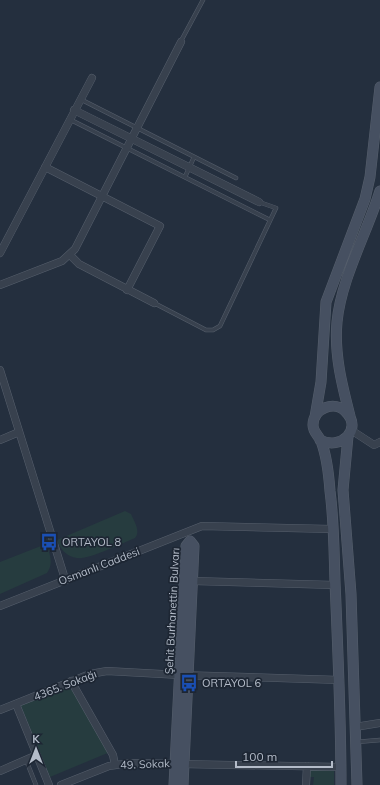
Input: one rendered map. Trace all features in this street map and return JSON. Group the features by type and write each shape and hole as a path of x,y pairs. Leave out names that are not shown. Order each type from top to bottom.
{"street":[{"path":"0,284 58,263 70,255 77,245 102,197 180,42"},
{"path":"0,253 69,119 92,78"},
{"path":"342,785 340,680 331,492 320,440 314,429 321,382 326,302 365,199 370,177 380,86"},
{"path":"74,110 259,202"},
{"path":"45,167 160,226 127,290"},
{"path":"357,785 351,594 343,490 350,433 350,418 337,356 337,322 342,294 380,191"},
{"path":"70,255 79,264 154,303"},
{"path":"0,370 65,579"},
{"path":"315,417 318,411 330,406 342,408 350,418"},
{"path":"0,440 19,432"},
{"path":"320,440 332,444 338,443 350,433"},
{"path":"350,433 374,444 380,442"},
{"name":"Osmanlı Caddesi","path":"0,606 65,579 189,536 206,525 332,529"},
{"name":"Şehit Burhanettin Bulvarı","path":"183,785 180,763 185,675 193,581 194,546 189,536"},
{"name":"Şehit Burhanettin Bulvarı","path":"185,675 186,546 189,536"},
{"path":"193,581 335,585"},
{"name":"4365. Sokağı","path":"0,710 90,674 107,671 340,680"},
{"path":"71,681 113,755 115,765"},
{"path":"16,704 49,785"},
{"path":"355,727 380,724"},
{"path":"0,771 37,755"},
{"name":"49. Sokak","path":"61,785 115,765 131,763 342,767"},
{"name":"Şehit Burhanettin Bulvarı","path":"174,785 180,763"},
{"path":"306,785 307,766"}],"lane":[{"path":"180,42 202,0"},
{"path":"80,99 236,178"},
{"path":"69,119 270,220"},
{"path":"185,177 194,157"},
{"path":"154,303 206,330 218,328 222,324 276,208 259,202"},
{"path":"355,742 380,740"},
{"path":"26,760 36,785"}],"green space":[{"path":"125,511 131,514 136,526 137,535 135,538 97,554 82,558 73,557 67,554 58,543 57,540"},
{"path":"46,544 51,562 47,573 0,594 0,562"},
{"path":"62,683 74,692 110,752 50,777 19,701"},
{"path":"309,765 334,769 334,785 313,785 314,777 309,777"}],"place":[{"name":"ORTAYOL 8","path":"49,542"},
{"name":"ORTAYOL 6","path":"189,683"}]}
